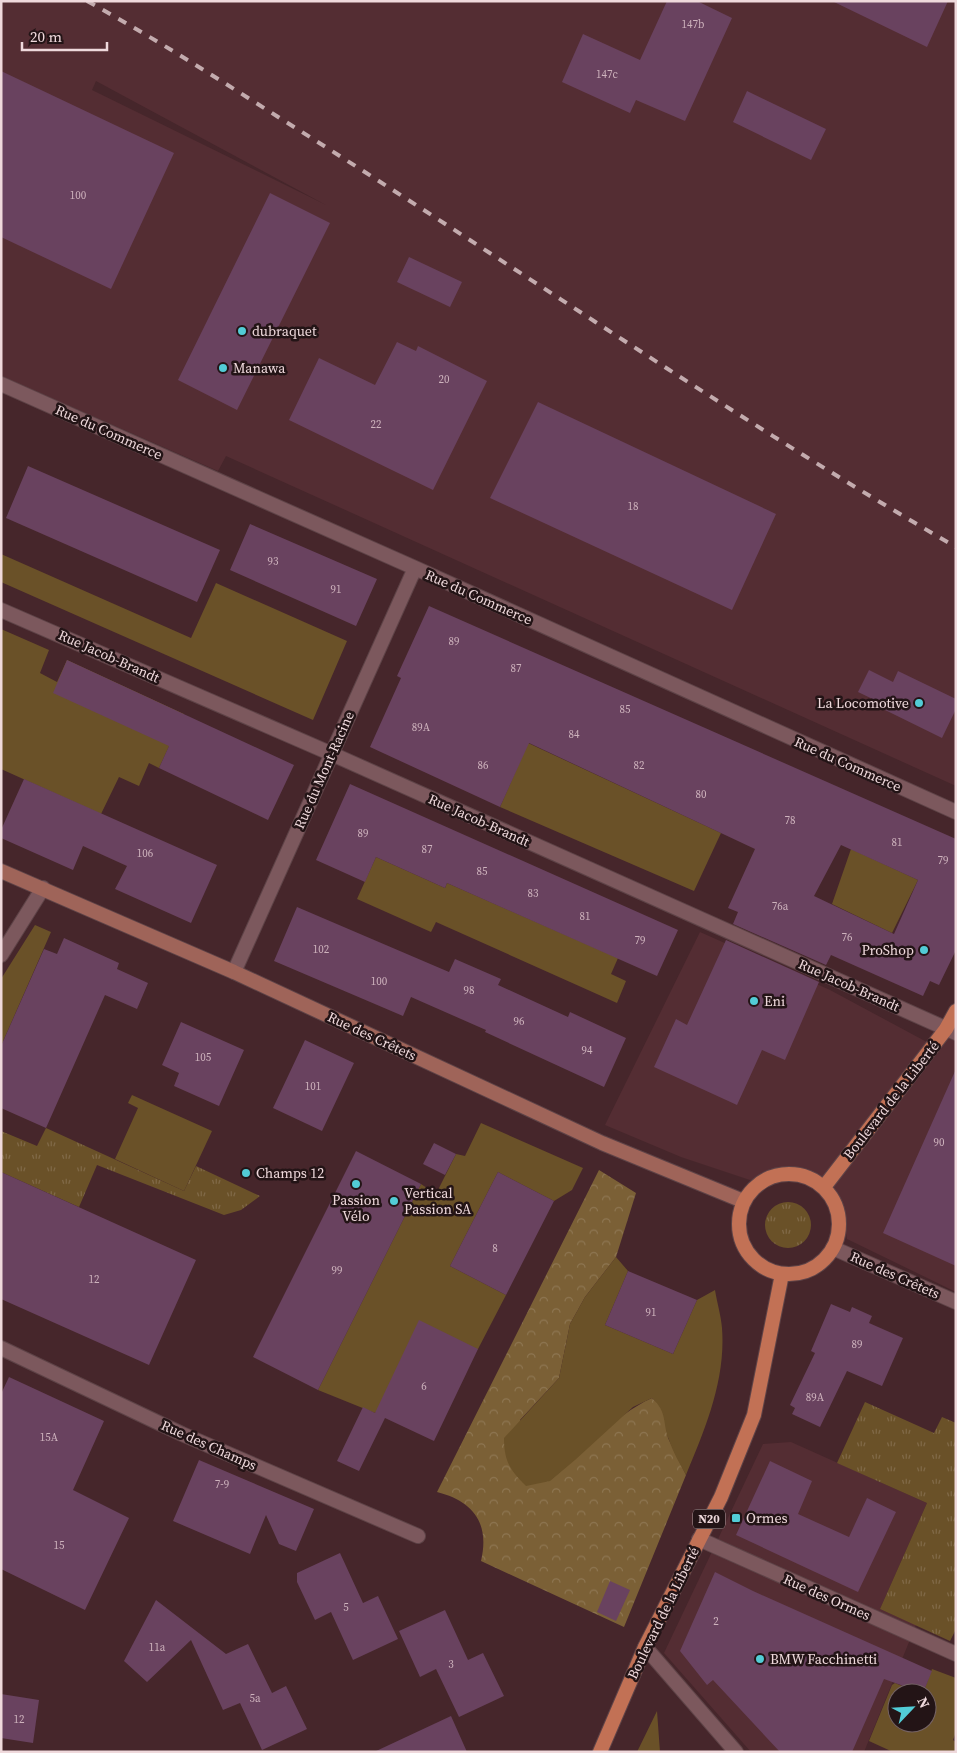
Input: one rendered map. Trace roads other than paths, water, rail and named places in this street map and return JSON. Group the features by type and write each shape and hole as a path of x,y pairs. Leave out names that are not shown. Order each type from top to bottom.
{"main road":[{"name":"Rue des Crêtets","path":"1,871 234,972 602,1143 743,1201"},
{"name":"Boulevard de la Liberté","path":"824,1187 951,1031 956,1011"},
{"path":"796,1173 811,1178 824,1187 833,1200 839,1216 838,1232 833,1248 824,1260 812,1269 798,1274 782,1274 767,1270 754,1260 744,1248 738,1232 738,1216 743,1201 753,1188 765,1179 780,1174 796,1173"},
{"name":"Boulevard de la Liberté","path":"600,1752 645,1647 721,1497 754,1415 782,1274"}],"street":[{"name":"Rue du Commerce","path":"1,384 956,812"},
{"name":"Rue du Mont-Racine","path":"234,972 415,568"},
{"name":"Rue Jacob-Brandt","path":"1,610 332,754 951,1031"},
{"path":"1,954 43,888"},
{"name":"Rue des Crêtets","path":"833,1248 956,1302"},
{"name":"Rue des Champs","path":"1,1348 182,1434 418,1536"},
{"name":"Rue des Ormes","path":"699,1539 956,1654"},
{"path":"645,1647 736,1752"}],"railway":[{"path":"87,1 140,31 377,180 788,446 956,547"}],"place":[{"name":"dubraquet","path":"242,331"},
{"name":"Manawa","path":"223,368"},
{"name":"La Locomotive","path":"919,703"},
{"name":"ProShop","path":"924,950"},
{"name":"Eni","path":"754,1001"},
{"name":"Champs 12","path":"246,1173"},
{"name":"Passion Vélo","path":"356,1184"},
{"name":"Vertical Passion SA","path":"394,1201"},
{"name":"Ormes","path":"736,1518"},
{"name":"BMW Facchinetti","path":"760,1659"}]}
